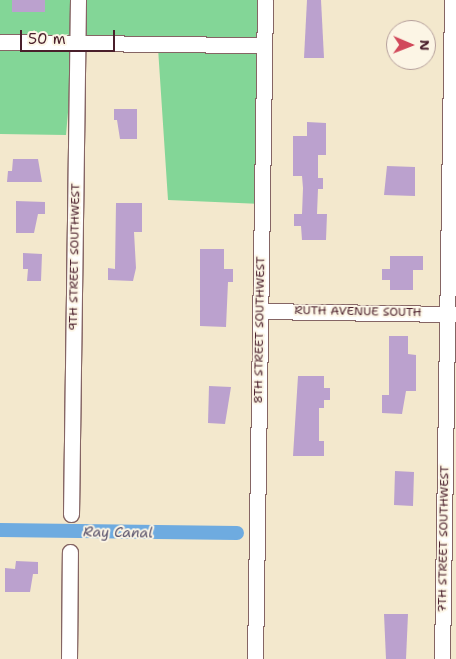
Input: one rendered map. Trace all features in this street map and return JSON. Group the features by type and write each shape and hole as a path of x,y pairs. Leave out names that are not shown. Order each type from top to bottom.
{"street":[{"name":"9TH STREET SOUTHWEST","path":"71,514 78,0"},
{"name":"8TH STREET SOUTHWEST","path":"255,659 265,0"},
{"name":"7TH STREET SOUTHWEST","path":"442,659 451,314 452,0"},
{"path":"0,42 264,45"},
{"name":"RUTH AVENUE SOUTH","path":"260,311 451,314"},
{"path":"69,659 70,552"}],"green space":[{"path":"0,0 265,0 259,204 168,200 158,48 74,44 66,135 0,134"}],"building":[{"path":"12,0 45,0 45,12 12,12"},
{"path":"307,0 321,0 324,58 304,58"},
{"path":"114,109 137,109 137,139 120,139 117,120 114,120"},
{"path":"307,122 326,123 326,155 318,155 318,178 323,178 323,189 318,189 317,214 327,214 326,240 302,240 301,226 294,226 294,214 302,214 303,188 302,176 293,176 293,136 307,136"},
{"path":"13,159 38,159 42,182 7,182 8,171 12,171"},
{"path":"387,166 415,167 415,196 384,195"},
{"path":"16,201 45,202 45,214 38,214 34,233 16,233"},
{"path":"116,203 142,203 142,232 134,232 136,268 133,281 108,280 108,268 115,269"},
{"path":"200,249 224,249 224,269 233,269 233,282 228,282 226,327 200,326"},
{"path":"23,253 42,254 41,281 27,281 28,269 23,269"},
{"path":"390,256 423,256 423,270 413,270 413,290 390,290 390,280 382,280 382,269 390,269"},
{"path":"389,336 408,336 408,354 416,355 416,391 406,391 402,414 382,413 382,395 389,395"},
{"path":"298,376 324,376 324,388 330,388 330,400 324,400 324,408 319,408 319,441 324,441 324,456 293,456"},
{"path":"209,386 231,387 225,424 208,423"},
{"path":"395,471 414,472 413,506 394,505"},
{"path":"16,561 38,562 38,574 33,574 30,592 5,592 5,568 15,569"},
{"path":"384,614 408,614 406,659 386,659"}],"waterway":[{"name":"Ray Canal","path":"0,530 237,533"}]}
